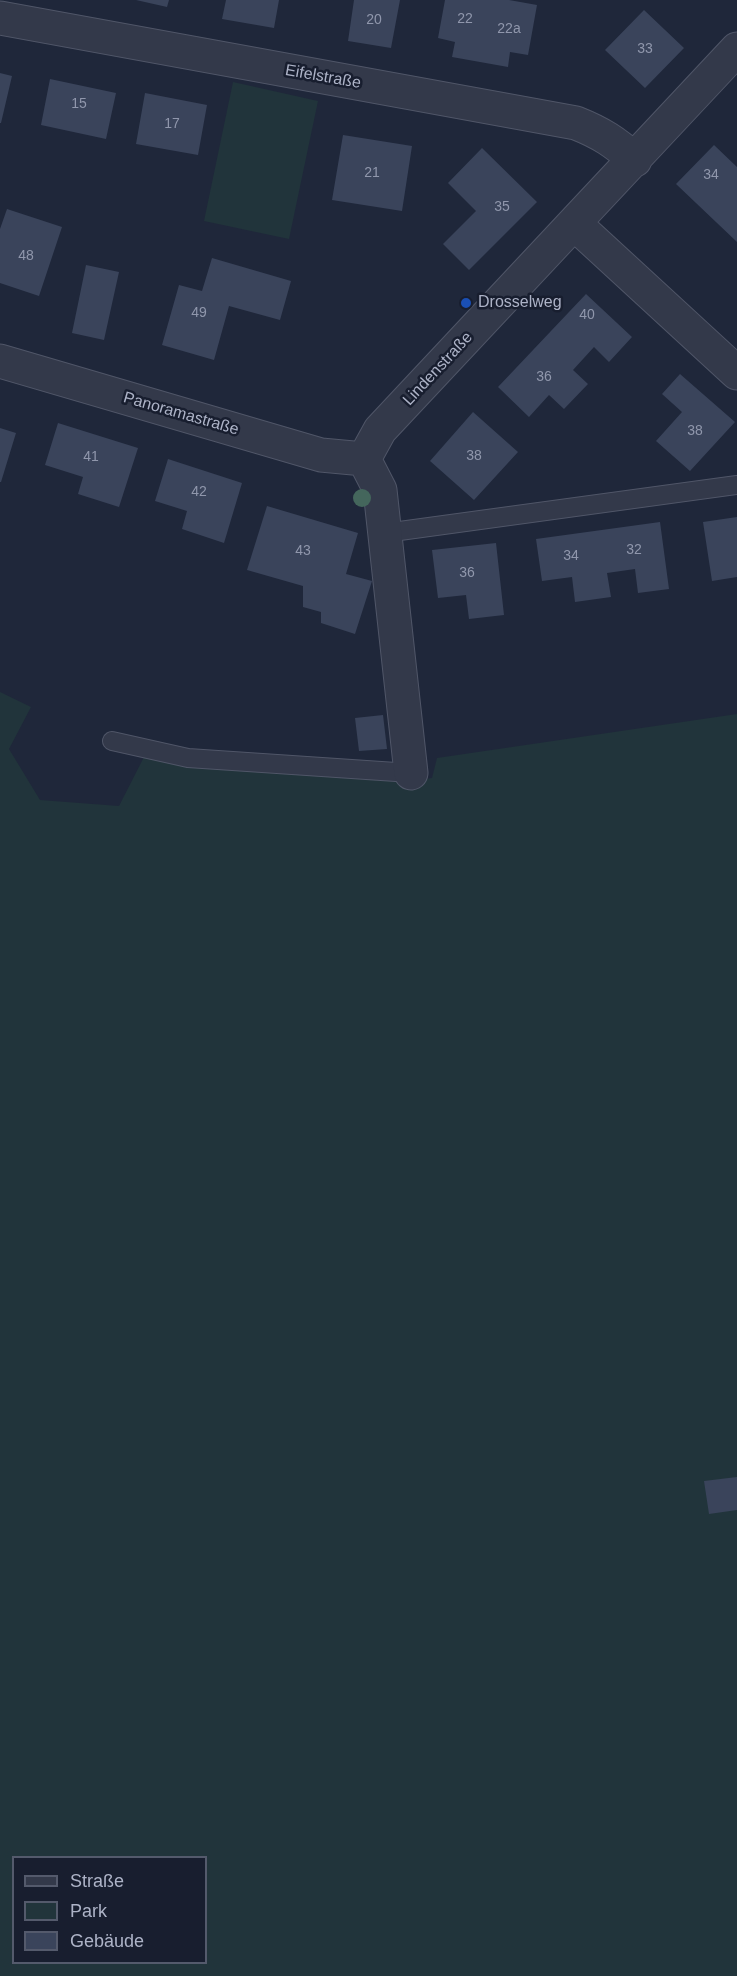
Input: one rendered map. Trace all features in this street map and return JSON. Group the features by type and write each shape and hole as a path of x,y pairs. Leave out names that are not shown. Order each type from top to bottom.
{"street":[{"name":"Eifelstraße","path":"0,18 576,123 599,132 635,160"},
{"name":"Lindenstraße","path":"364,459 380,430 737,50"},
{"path":"575,224 737,373"},
{"name":"Panoramastraße","path":"0,361 321,455 364,459"},
{"path":"364,459 380,490 411,773"}],"lane":[{"path":"385,533 737,484"},
{"path":"112,741 188,758 411,773"}],"green space":[{"path":"233,82 318,101 289,239 204,221"},
{"path":"0,692 31,707 9,749 40,800 119,806 144,757 183,766 403,782 432,778 437,758 737,714 737,1976 0,1976"}],"building":[{"path":"136,0 169,0 167,7"},
{"path":"226,0 279,0 274,28 222,19"},
{"path":"354,0 400,0 391,48 348,41"},
{"path":"445,0 509,0 537,5 528,55 510,52 508,67 452,57 455,42 438,38"},
{"path":"644,10 684,48 645,88 605,50"},
{"path":"0,73 12,76 1,123 0,123"},
{"path":"50,79 116,93 106,139 41,125"},
{"path":"145,93 207,105 198,155 136,144"},
{"path":"343,135 412,146 402,211 332,200"},
{"path":"714,145 737,167 737,242 676,184"},
{"path":"482,148 537,202 469,270 443,244 476,211 448,183"},
{"path":"7,209 62,227 39,296 0,283 0,229"},
{"path":"212,258 291,281 280,320 229,306 214,360 162,345 179,285 202,291"},
{"path":"86,265 119,272 104,340 72,333"},
{"path":"586,294 632,337 609,362 594,347 573,370 588,384 564,409 549,395 529,417 498,387"},
{"path":"680,374 735,422 690,471 656,441 682,412 662,394"},
{"path":"473,412 518,452 474,500 430,461"},
{"path":"58,423 138,448 119,507 78,494 83,477 45,465"},
{"path":"0,428 16,433 1,482 0,482"},
{"path":"168,459 242,483 224,543 182,529 187,511 155,501"},
{"path":"267,506 358,533 346,574 372,581 355,634 321,623 321,612 303,607 303,586 247,570"},
{"path":"737,517 737,577 712,581 703,522"},
{"path":"660,522 669,589 638,593 635,569 607,573 611,597 575,602 572,577 542,581 536,539"},
{"path":"496,543 504,615 469,619 466,595 438,598 432,550"},
{"path":"383,715 387,749 359,751 355,718"},
{"path":"737,1477 737,1510 709,1514 704,1481"}],"place":[{"name":"Drosselweg","path":"466,303"}]}
